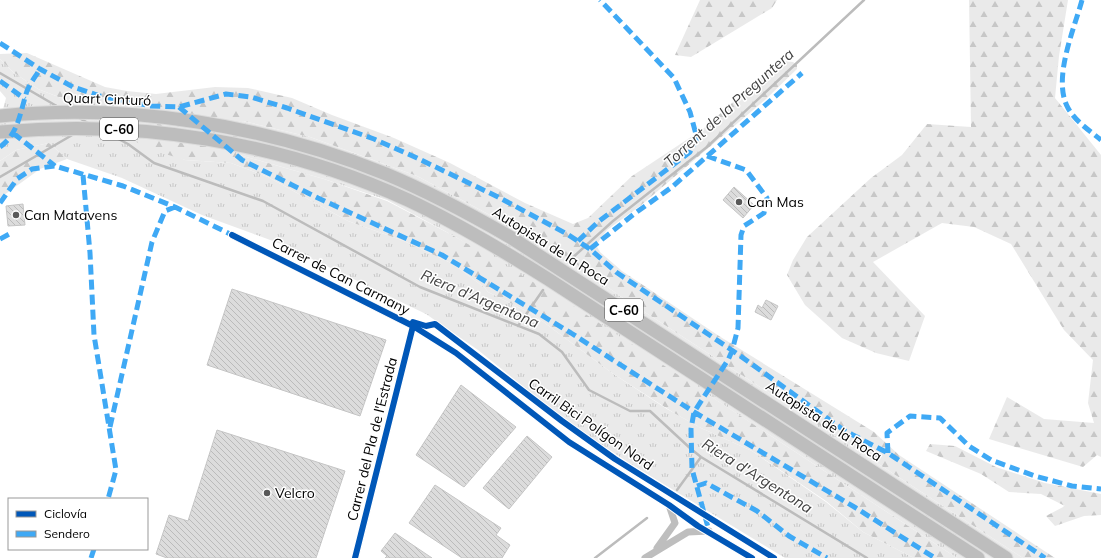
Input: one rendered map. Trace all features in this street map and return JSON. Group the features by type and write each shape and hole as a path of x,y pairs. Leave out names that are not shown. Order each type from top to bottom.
{"highway":[{"name":"Quart Cinturó","path":"0,116 61,113 105,114 169,118 212,125"},
{"name":"Autopista de la Roca","path":"212,125 290,142 340,157 386,174 456,207 517,242 1006,558"},
{"name":"Autopista de la Roca","path":"0,132 53,128 131,130 236,144 307,162 349,176 408,200 490,243 978,558"}],"street":[{"name":"Carrer de Can Carmany","path":"232,235 413,326 456,353 569,442 752,558"},
{"name":"Carrer del Pla de l'Estrada","path":"355,558 413,326"},
{"path":"656,550 675,523 668,504"},
{"path":"645,558 688,532 709,531"}],"green space":[{"path":"700,0 777,0 772,8 691,57 675,55"},
{"path":"969,0 1068,0 1059,56 1055,98 1101,155 1101,457 1097,455 1083,467 989,439 1007,397 1044,419 1094,423 1088,403 1093,360 1064,330 1011,244 974,227 942,223 873,262 925,316 909,361 876,353 842,338 805,305 787,275 793,260 807,237 871,178 902,155 927,124 971,127"},
{"path":"27,53 105,87 127,91 156,94 215,87 248,88 292,98 332,115 394,138 450,163 525,203 573,224 588,218 632,176 703,129 768,71 784,61 793,62 797,65 797,69 765,100 640,206 607,230 596,245 600,252 622,271 719,336 874,432 899,455 1055,558 1023,558 620,296 561,253 417,176 310,137 243,121 236,154 324,179 387,201 454,236 564,300 957,558 914,558 863,532 826,501 752,451 701,428 674,413 612,373 534,315 488,292 485,288 453,264 404,241 348,221 268,177 231,163 185,160 149,149 97,120 69,101 38,89 13,72 0,59 0,54"},
{"path":"0,59 13,72 38,89 69,101 97,120 185,160 231,163 268,177 348,221 404,241 453,264 485,288 488,292 534,315 612,373 667,409 701,428 752,451 826,502 863,532 914,558 785,558 629,463 566,421 478,350 426,314 281,244 202,215 122,178 67,159 49,143 16,150 0,161 0,121 6,98 0,91"},
{"path":"243,121 310,137 417,176 561,253 620,296 1023,558 957,558 710,396 454,236 387,200 324,179 236,154"},
{"path":"49,143 67,159 40,169 0,198 0,161 16,150"},
{"path":"930,444 955,446 996,467 1045,483 1101,494 1101,515 1084,516 1055,526 1046,516 1065,506 1041,494 1009,492 981,474 926,451"}],"building":[{"name":"Can Mas","path":"734,187 754,205 743,218 723,200"},
{"name":"Can Matavens","path":"23,204 25,225 8,226 6,206"},
{"path":"232,289 386,340 360,416 207,365"},
{"path":"766,300 778,306 771,320 755,312 758,305 762,308"},
{"path":"461,385 516,427 464,487 416,455"},
{"name":"Velcro","path":"217,430 345,471 316,558 167,558 156,554 169,515 188,521"},
{"path":"527,436 552,457 509,509 483,488"},
{"path":"435,485 501,528 496,535 510,545 502,558 462,558 409,523"},
{"path":"395,533 432,558 385,558 387,556 381,551"}],"waterway":[{"name":"Torrent de la Preguntera","path":"570,260 613,221 707,147 864,0"},
{"path":"0,73 60,108"},
{"path":"79,118 90,124"},
{"path":"0,177 74,134"},
{"name":"Riera d'Argentona","path":"111,135 128,144 154,163 263,201 420,287 539,334 562,352 589,390 630,411 650,411 701,457 867,558"},
{"path":"518,326 543,290"},
{"path":"677,490 701,457"},
{"path":"595,558 647,518"}],"marked path":[{"path":"578,241 598,222 690,152 697,138 690,112 674,78 600,0"},
{"path":"1082,0 1066,54 1062,83 1068,108 1083,126 1101,140"},
{"path":"0,43 40,69 73,87 100,96 151,106 179,107 226,94 251,97 287,108 374,139 498,197 567,234 590,249 616,272 739,355 845,431 888,453 1045,558"},
{"path":"0,147 15,129 27,91 40,69"},
{"path":"590,249 634,214 672,187 802,73"},
{"path":"0,81 25,99"},
{"path":"179,107 242,160 318,198 442,255 571,333 694,412 856,508 935,558"},
{"path":"13,133 55,166"},
{"path":"707,156 746,170 767,198 764,213 744,226 741,235 738,328 732,351 728,360 694,412 691,429 692,469 709,531"},
{"path":"0,203 17,179 32,169 55,166 123,186 175,207 232,235"},
{"path":"83,175 90,253 94,335 116,470 108,498"},
{"path":"110,427 152,242 165,211 175,207"},
{"path":"0,239 13,232"},
{"path":"888,453 887,433 910,416 940,418 969,446 991,460 1035,476 1072,486 1101,489"},
{"path":"697,486 706,483 757,511 789,536 827,558"},
{"path":"91,558 94,550"}],"cycle path":[{"path":"232,235 413,326 456,353 569,442 669,505 698,526 752,558"},
{"name":"Carril Bici Polígon Nord","path":"413,322 426,326 435,324 562,421 615,459 774,558"},
{"path":"355,558 413,326"}],"place":[{"name":"Can Mas","path":"739,202"},
{"name":"Can Matavens","path":"16,215"},
{"name":"Velcro","path":"267,493"}]}
